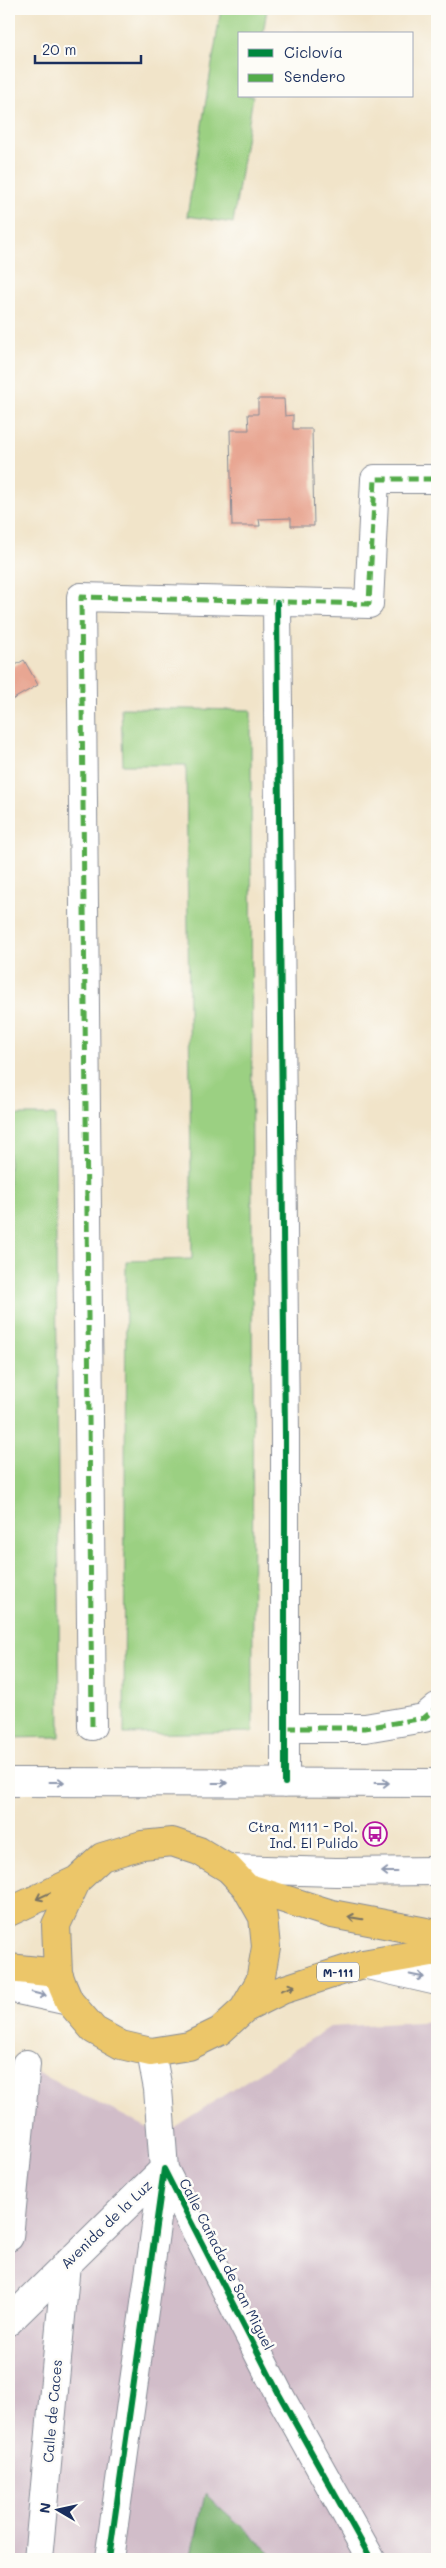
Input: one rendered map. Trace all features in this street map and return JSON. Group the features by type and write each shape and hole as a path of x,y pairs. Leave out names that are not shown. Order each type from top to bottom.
{"main road":[{"name":"M-111","path":"9,1912 77,1880 102,1857 142,1845 172,1842 216,1859 238,1878 263,1918 266,1947 260,1981 244,2009"},
{"name":"M-111","path":"238,1878 332,1914 437,1934"},
{"name":"M-111","path":"77,1880 56,1925 58,1973 69,2001 94,2030 121,2045 151,2052 189,2046 220,2031 244,2009 282,1990 363,1964 437,1951"},
{"path":"9,1968 58,1973"}],"street":[{"path":"92,1726 81,597 369,604 375,479 437,479"},
{"path":"277,603 285,1436 285,1783"},
{"path":"286,1728 364,1728 424,1718 437,1707"},
{"path":"9,1782 437,1783"},
{"path":"238,1878 336,1872 437,1871"},
{"path":"363,1964 437,1981"},
{"path":"9,1988 69,2001"},
{"name":"Avenida de la Luz","path":"9,2321 164,2169 158,2088 151,2052"},
{"path":"9,2237 26,2064"},
{"name":"Calle Cañada de San Miguel","path":"109,2559 164,2169"},
{"name":"Calle Cañada de San Miguel","path":"164,2169 280,2396 371,2559"},
{"name":"Calle de Caces","path":"38,2559 66,2264"}],"shaded area":[{"path":"437,2021 437,2559 9,2559 9,2058 162,2135 330,2027"}],"green space":[{"path":"221,9 267,9 263,32 238,32 238,98 253,98 233,223 187,216"},
{"path":"121,708 251,710 253,1732 124,1734 126,1261 192,1259 186,765 123,765"},
{"path":"9,1115 55,1115 60,1737 9,1738"},
{"path":"205,2494 278,2559 191,2559"}],"building":[{"path":"258,399 284,399 285,416 293,415 293,429 312,429 314,526 291,526 291,518 259,519 260,526 232,526 230,430 249,430 248,414 258,414"},
{"path":"24,660 38,685 10,701 9,669"}],"marked path":[{"path":"92,1726 81,597 369,604 375,479 437,479"},
{"path":"286,1728 365,1728 424,1718 437,1707"}],"cycle path":[{"path":"277,603 285,1436 285,1783"},
{"path":"109,2559 164,2169 280,2396 371,2559"}],"place":[{"name":"Ctra. M111 - Pol. Ind. El Pulido","path":"375,1834"}]}
